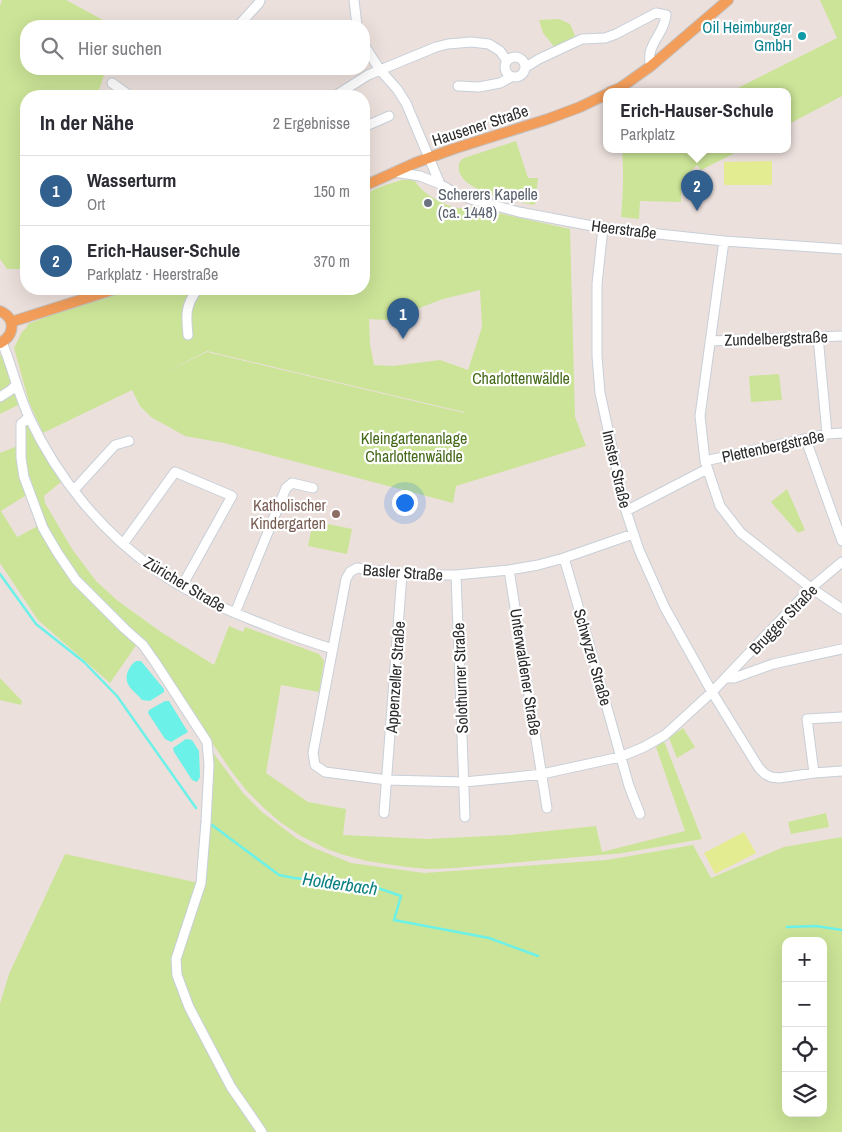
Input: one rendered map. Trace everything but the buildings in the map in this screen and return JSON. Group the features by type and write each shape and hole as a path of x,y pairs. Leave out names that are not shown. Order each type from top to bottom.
{"main road":[{"path":"620,88 651,66 728,0"},
{"name":"Hausener Straße","path":"370,183 429,158 548,119 603,96"},
{"path":"11,322 96,295"},
{"path":"0,311 11,322 12,328 10,334 1,342"}],"street":[{"path":"244,20 260,3 260,0"},
{"path":"354,0 357,20"},
{"path":"458,86 479,86 500,83 512,77 517,78 524,73 526,67 539,59 582,39 605,38 616,34 656,13 666,15 666,22 652,45 649,61 651,66"},
{"path":"370,73 436,47 472,42 489,44 500,51 507,61 506,70 512,77"},
{"path":"370,54 406,103 440,184"},
{"path":"507,61 517,57 523,60 526,67"},
{"path":"344,90 366,75"},
{"path":"112,84 121,90"},
{"path":"370,124 389,116"},
{"name":"Heerstraße","path":"394,172 420,176 440,184 456,194 518,212 603,228 724,241 842,249"},
{"name":"Imster Straße","path":"603,228 597,293 597,356 600,393 626,511 639,550 665,608 712,692 765,774 779,778 842,771"},
{"path":"724,241 700,416 706,465 720,506 741,533 811,588 842,609"},
{"path":"188,335 186,312 193,295"},
{"path":"818,336 826,434"},
{"name":"Zundelbergstraße","path":"710,341 842,336"},
{"name":"Züricher Straße","path":"1,342 11,364 16,385 29,417 45,447 87,508 123,544 160,573 200,597 282,632 333,648"},
{"path":"0,397 16,385"},
{"path":"29,417 21,424 21,458 24,477 43,528 76,580 142,645 155,662 206,742 209,765 201,883 176,959 177,975 189,1007 231,1087 262,1132"},
{"name":"Plettenbergstraße","path":"626,511 706,465 826,434 842,433"},
{"path":"806,440 842,541"},
{"path":"74,490 115,445 128,441"},
{"path":"123,544 175,472 232,496 182,586"},
{"path":"235,613 286,488 292,482 313,488"},
{"name":"Basler Straße","path":"633,534 564,558 510,570 456,575 402,574 357,568 350,572 346,580 313,753 315,765 325,772 387,780 464,782 542,774 620,757 644,747 665,735 712,692"},
{"name":"Schwyzer Straße","path":"564,558 620,757"},
{"name":"Brugger Straße","path":"712,692 811,588 842,562"},
{"name":"Unterwaldener Straße","path":"510,570 542,774"},
{"name":"Appenzeller Straße","path":"387,780 402,574"},
{"name":"Solothurner Straße","path":"456,575 464,782"},
{"name":"Brugger Straße","path":"726,678 734,678 773,664 842,649"},
{"path":"814,773 808,719 842,717"},
{"path":"620,757 640,814"},
{"path":"542,774 547,808"},
{"path":"384,813 387,780"},
{"path":"464,782 465,817"}],"green space":[{"path":"2,0 66,0 103,20 20,20 20,75 104,75 99,90 20,90 20,269 7,269 0,259 0,6"},
{"path":"820,0 842,0 842,96 791,123 791,88 738,88 837,38"},
{"path":"559,19 570,24 576,38 557,50 543,33 539,20"},
{"path":"516,141 528,178 538,178 535,205 492,195 471,185 463,179 459,171 459,163 464,158"},
{"path":"622,153 735,153 701,170 697,165 681,181 681,202 640,201 639,219 621,217"},
{"path":"772,161 772,185 724,185 724,162"},
{"path":"402,180 412,180 422,190 440,202 453,207 471,207 570,229 575,417 586,446 456,486 453,503 224,443 185,436 151,417 140,406 132,390 43,433 29,402 14,348 28,324 110,295 370,295 370,192","holes":["480,290 482,327 468,370 440,360 393,366 374,365 370,344 369,319 388,320 443,299","207,351 464,412 207,352 164,373"]},
{"path":"0,354 9,373 18,405 0,414"},
{"path":"779,374 782,400 751,402 749,376"},
{"path":"25,426 30,428 62,481 44,496 45,503 72,549 96,581 118,601 161,632 214,665 229,626 243,632 245,627 319,654 324,661 319,692 281,685 266,773 308,802 346,809 343,835 427,839 509,835 596,826 602,852 685,831 656,747 664,741 702,839 623,853 429,869 367,861 327,849 301,836 280,822 247,791 167,677 76,576 49,531 26,476 23,444"},
{"path":"20,445 28,494 1,511 17,537 40,525 55,554 137,644 110,683 38,620 0,563 0,453"},
{"path":"787,489 805,530 798,533 771,502"},
{"path":"313,521 352,529 347,554 308,546"},
{"path":"0,678 22,701 21,705 0,700"},
{"path":"683,728 695,747 677,758 669,738"},
{"path":"208,746 243,793 262,812 296,838 314,848 351,863 424,873 607,860 693,845 711,878 784,847 842,837 842,1132 263,1132 232,1085 190,1005 179,974 178,961 203,884"},
{"path":"826,813 829,827 791,834 788,822"},
{"path":"744,832 756,853 715,874 704,853"},
{"path":"65,854 199,883 176,975 260,1132 0,1132 0,1004 9,974"}],"water":[{"path":"136,661 141,661 164,689 164,692 150,701 142,700 128,684 128,671"},
{"path":"165,701 169,701 188,732 171,742 165,739 148,713 149,710"},
{"path":"186,739 192,740 199,751 200,777 197,782 192,780 174,752 173,748"}],"waterway":[{"name":"Holderbach","path":"0,574 36,624 84,662 117,696 196,808"},
{"name":"Holderbach","path":"212,825 279,875 375,887 401,896 394,920 489,938 538,956"},
{"name":"Holderbach","path":"787,927 816,926 842,930"}],"place":[{"name":"Oil Heimburger GmbH","path":"802,36"},
{"name":"Scherers Kapelle (ca. 1448)","path":"428,203"},
{"name":"Erich-Hauser-Schule","path":"697,211"},
{"name":"Wasserturm","path":"403,339"},
{"name":"Katholischer Kindergarten","path":"336,514"}],"park label":[{"name":"Charlottenwäldle","path":"521,378"},
{"name":"Kleingartenanlage Charlottenwäldle","path":"414,447"}]}
